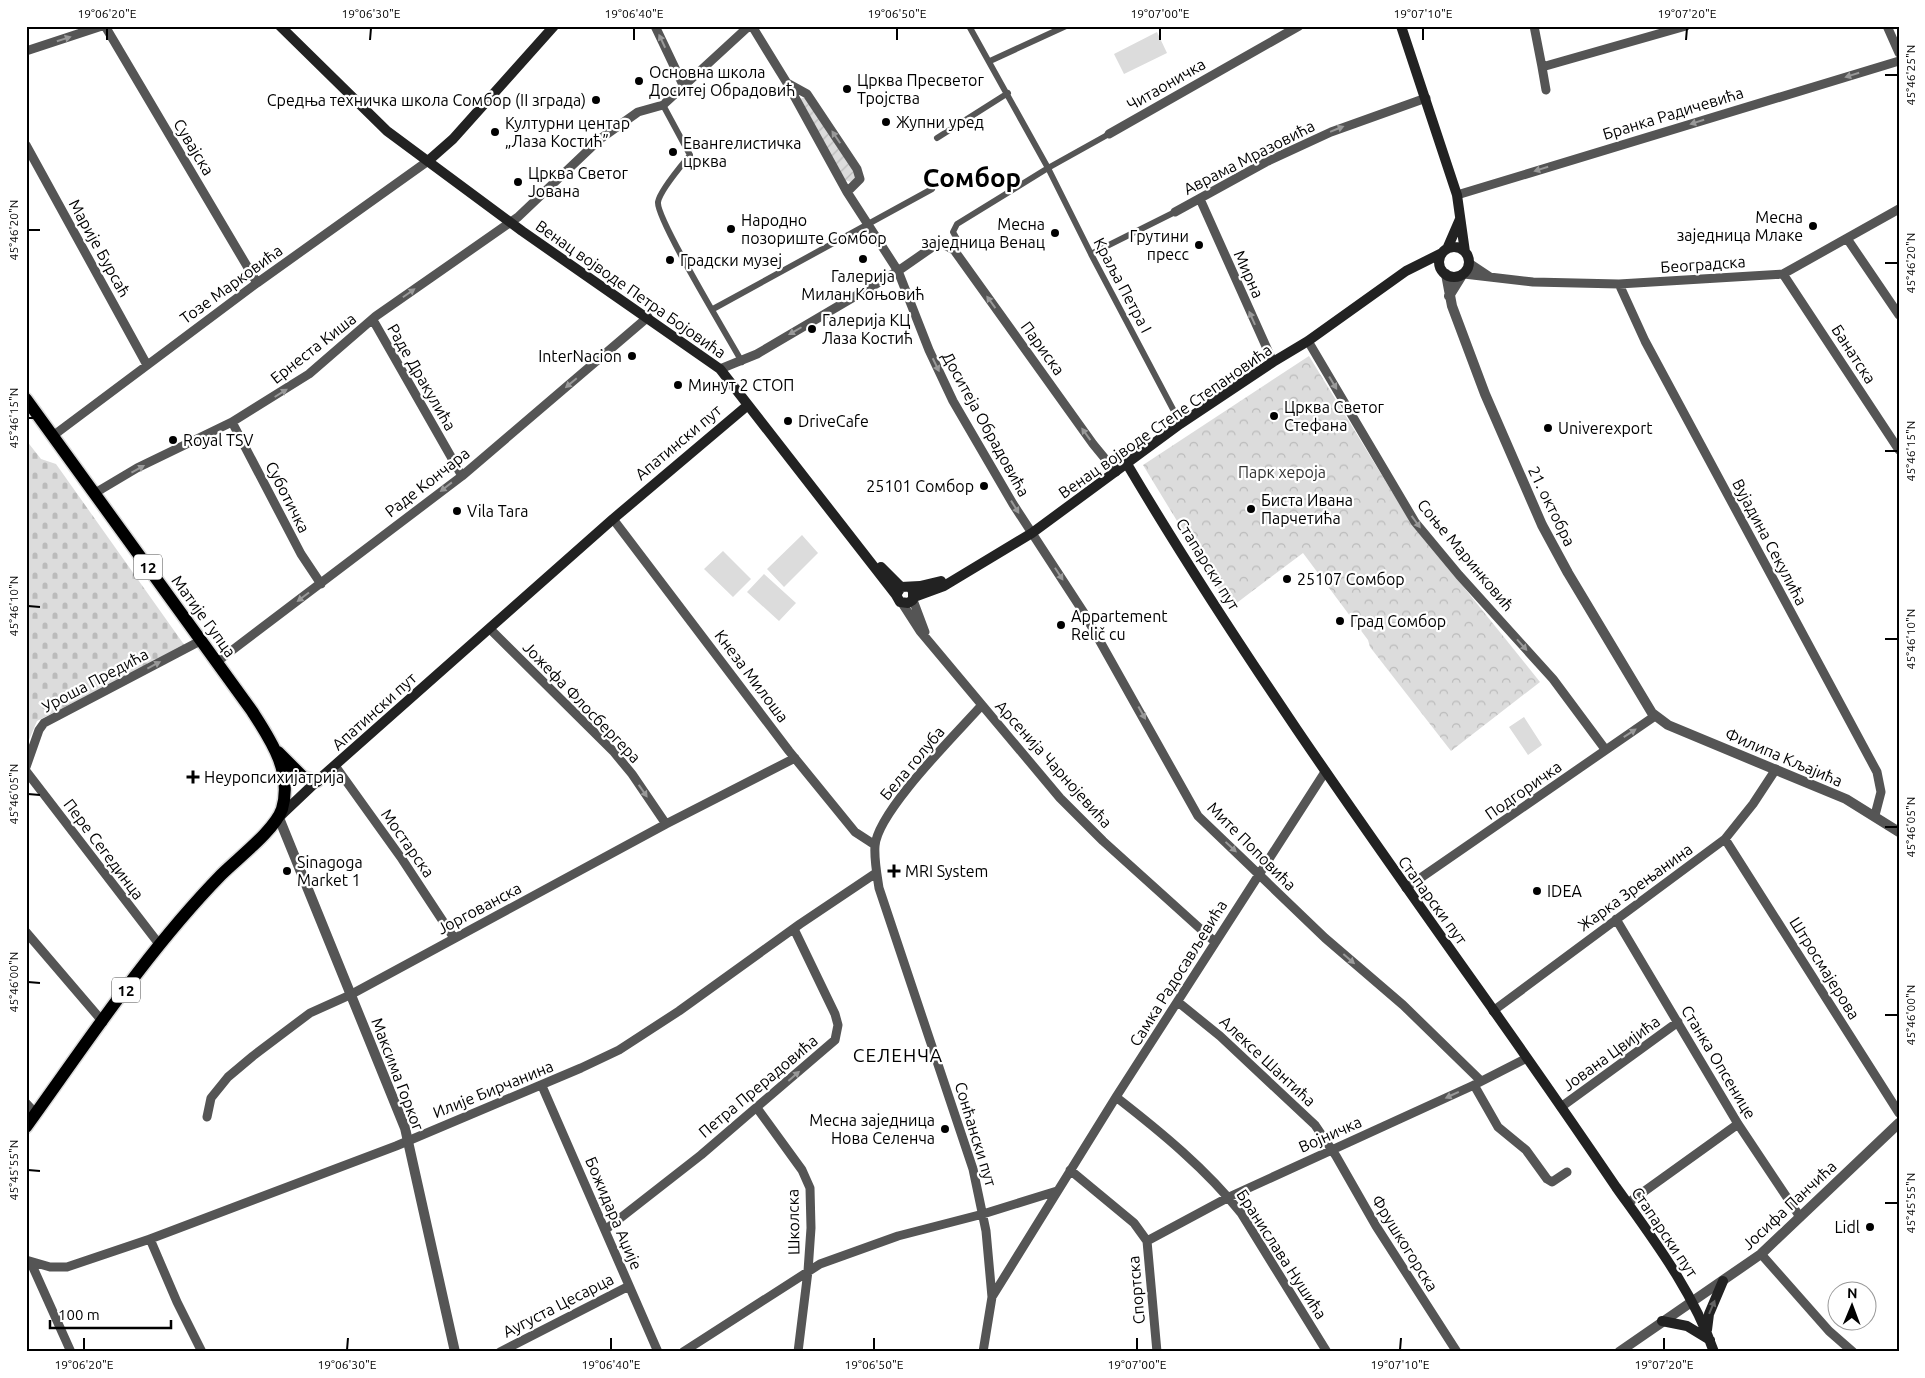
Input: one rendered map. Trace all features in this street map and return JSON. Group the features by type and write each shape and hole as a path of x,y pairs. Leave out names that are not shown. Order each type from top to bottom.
{"main road":[{"name":"Венац војводе Петра Бојовића","path":"280,26 362,109 387,131 511,222 720,369 868,558 876,562 906,595"},
{"path":"428,161 452,140 554,26"},
{"path":"1401,26 1456,195 1465,252 1469,263 1463,274 1454,277 1420,264"},
{"path":"1444,273 1439,262 1460,219"},
{"path":"1445,251 1458,248 1465,252"},
{"name":"Венац војводе Степе Степановића","path":"906,595 943,581 950,582 1032,533 1188,419 1308,341 1406,271 1445,251"},
{"name":"Матије Гупца","path":"26,399 218,661 277,750 284,794 279,818"},
{"name":"Апатински пут","path":"26,1127 159,944 220,876 317,781 336,767 613,519 748,405"},
{"name":"Стапарски пут","path":"1127,464 1325,772 1628,1202 1692,1301 1714,1352"},
{"path":"277,750 303,777 317,781"},
{"path":"1662,1321 1687,1326 1709,1337 1709,1314 1724,1281"}],"street":[{"path":"26,51 103,26"},
{"name":"Сувајска","path":"103,26 256,283"},
{"path":"655,26 684,86"},
{"path":"742,362 688,268 658,208 658,200 690,155 663,105 751,26"},
{"name":"Доситеја Обрадовића","path":"751,26 787,83 846,192 898,271 929,350 953,401 1032,533"},
{"path":"969,26 990,61 1066,26"},
{"name":"Читаоничка","path":"947,246 957,239 953,232 957,224 1048,168 1299,26"},
{"path":"1534,26 1546,90"},
{"path":"1542,67 1686,26"},
{"path":"1887,26 1899,53"},
{"name":"Бранка Радичевића","path":"1456,195 1899,60"},
{"name":"Краља Петра I","path":"990,61 1048,168 1175,413"},
{"path":"787,83 807,94 857,169 860,179 846,192"},
{"path":"937,138 1008,93"},
{"name":"Аврама Мразовића","path":"1091,254 1200,199 1266,162 1331,132 1426,98"},
{"name":"Ернеста Киша","path":"95,493 137,468 232,422 309,374 373,320 511,222 600,139 638,112 663,105"},
{"name":"Марије Бурсаћ","path":"26,145 147,365"},
{"name":"Тозе Марковића","path":"54,435 256,283 428,161"},
{"path":"713,309 932,189"},
{"name":"Мирна","path":"1200,199 1273,362"},
{"name":"Београдска","path":"1463,274 1492,278 1619,284 1783,274 1848,240 1899,209"},
{"path":"1848,240 1899,315"},
{"path":"720,369 742,362 898,271 934,246 947,246"},
{"name":"Париска","path":"947,246 1093,444 1116,472"},
{"path":"1469,263 1492,278"},
{"name":"21. октобра","path":"1444,273 1450,296 1486,394 1542,525 1581,595 1655,716"},
{"path":"1450,296 1463,274"},
{"name":"Банатска","path":"1783,274 1899,450"},
{"name":"Вујадина Секулића","path":"1619,284 1644,341 1877,772 1881,792 1875,815"},
{"name":"Раде Кончара","path":"218,661 462,476 648,317"},
{"name":"Раде Дракулића","path":"373,320 462,476"},
{"name":"Соње Маринковић","path":"1308,341 1415,522 1553,679 1605,749"},
{"path":"1172,430 1175,413 1188,419"},
{"name":"Суботичка","path":"232,422 301,554 320,584"},
{"name":"Кнеза Милоша","path":"613,519 795,758 854,832 875,845"},
{"name":"Мите Поповића","path":"1032,533 1084,613 1198,816 1324,938 1403,1005 1478,1083 1498,1127 1526,1150 1547,1180 1552,1182 1567,1172"},
{"name":"Арсенија Чарнојевића","path":"906,595 926,637 981,706 1060,798 1103,841 1215,942"},
{"name":"Јожефа Флосбергера","path":"490,629 602,740 632,774 666,824"},
{"name":"Уроша Предића","path":"26,767 39,730 44,723 202,640"},
{"name":"Бела голуба","path":"875,845 880,828 904,792 981,706"},
{"name":"Филипа Кљајића","path":"1655,716 1668,725 1846,799 1875,815 1899,832"},
{"name":"Подгоричка","path":"1406,888 1655,716"},
{"name":"Јоргованска","path":"207,1118 211,1098 228,1077 310,1013 350,995 666,824 795,758"},
{"name":"Мостарска","path":"336,767 402,859 454,938"},
{"name":"Жарка Зрењанина","path":"1493,1011 1724,839 1753,804 1776,769"},
{"name":"Пере Сегединца","path":"26,771 159,944"},
{"name":"Самка Радосављевића","path":"992,1297 1116,1097 1325,772"},
{"name":"Максима Горког","path":"279,818 408,1140 455,1352"},
{"name":"Штросмајерова","path":"1724,839 1899,1113"},
{"name":"Сонћански пут","path":"875,845 876,873 879,888 973,1169 983,1214 992,1297 983,1352"},
{"name":"Илије Бирчанина","path":"29,1262 50,1267 67,1267 150,1239 408,1140 542,1086 619,1050 679,1011 876,873"},
{"name":"Станка Опсенице","path":"1616,919 1738,1124 1800,1217"},
{"name":"Петра Прерадовића","path":"605,1230 757,1108 835,1040 838,1032 835,1014 794,929"},
{"path":"26,932 103,1022"},
{"name":"Алексе Шантића","path":"1178,1002 1220,1036 1302,1112 1315,1125 1332,1149"},
{"name":"Јована Цвијића","path":"1561,1107 1678,1022"},
{"name":"Војничка","path":"1147,1241 1229,1198 1478,1083 1527,1058"},
{"name":"Божидара Аџије","path":"542,1086 658,1352"},
{"name":"Бранислава Нушића","path":"1116,1097 1156,1128 1229,1198 1242,1213 1327,1352"},
{"path":"26,1103 36,1114"},
{"name":"Школска","path":"757,1108 807,1179 810,1188 811,1228 808,1271 798,1352"},
{"name":"Јосифа Панчића","path":"1619,1352 1762,1254 1899,1123"},
{"path":"1628,1202 1738,1124"},
{"name":"Фрушкогорска","path":"1332,1149 1376,1226 1456,1352"},
{"name":"Спортска","path":"1070,1170 1134,1223 1147,1241 1157,1352"},
{"path":"683,1352 820,1264 898,1236 983,1214 1057,1191"},
{"path":"150,1239 176,1302 202,1352"},
{"path":"1762,1254 1829,1331 1853,1352"},
{"path":"29,1262 71,1352"},
{"name":"Аугуста Цесарца","path":"500,1352 629,1286"}],"green space":[{"path":"1157,32 1167,53 1124,74 1114,54"},
{"path":"805,97 855,170 856,178 851,182 844,180 801,99"},
{"name":"Парк хероја","path":"1309,356 1408,518 1540,682 1451,751 1370,647 1368,640 1303,553 1230,608 1143,465"},
{"path":"26,440 41,459 56,464 185,646 37,721 26,747"},
{"path":"802,535 818,553 784,587 767,569"},
{"path":"723,551 751,579 733,597 704,569"},
{"path":"764,574 796,603 779,621 747,592"},
{"path":"1524,717 1542,745 1528,755 1509,727"}],"place":[{"name":"Основна школа Доситеј Обрадовић","path":"639,81"},
{"name":"Црква Пресветог Тројства","path":"847,89"},
{"name":"Средња техничка школа Сомбор (II зграда)","path":"596,100"},
{"name":"Жупни уред","path":"886,122"},
{"name":"Културни центар „Лаза Костић”","path":"495,132"},
{"name":"Евангелистичка црква","path":"673,152"},
{"name":"Црква Светог Јована","path":"518,182"},
{"name":"Месна заједница Млаке","path":"1813,226"},
{"name":"Народно позориште Сомбор","path":"731,229"},
{"name":"Месна заједница Венац","path":"1055,233"},
{"name":"Грутини пресс","path":"1199,245"},
{"name":"Галерија Милан Коњовић","path":"863,259"},
{"name":"Градски музеј","path":"670,260"},
{"name":"Галерија КЦ Лаза Костић","path":"812,329"},
{"name":"InterNacion","path":"632,356"},
{"name":"Минут 2 СТОП","path":"678,385"},
{"name":"Црква Светог Стефана","path":"1274,416"},
{"name":"DriveCafe","path":"788,421"},
{"name":"Univerexport","path":"1548,428"},
{"name":"Royal TSV","path":"173,440"},
{"name":"25101 Сомбор","path":"984,486"},
{"name":"Биста Ивана Парчетића","path":"1251,509"},
{"name":"Vila Tara","path":"457,511"},
{"name":"25107 Сомбор","path":"1287,579"},
{"name":"Град Сомбор","path":"1340,621"},
{"name":"Appartement Relič cu","path":"1061,625"},
{"name":"Неуропсихијатрија","path":"193,777"},
{"name":"Sinagoga Market 1","path":"287,871"},
{"name":"MRI System","path":"894,871"},
{"name":"IDEA","path":"1537,891"},
{"name":"Месна заједница Нова Селенча","path":"945,1129"},
{"name":"Lidl","path":"1870,1227"}],"district":[{"name":"Сомбор","path":"972,177"},
{"name":"СЕЛЕНЧА","path":"898,1055"}]}
